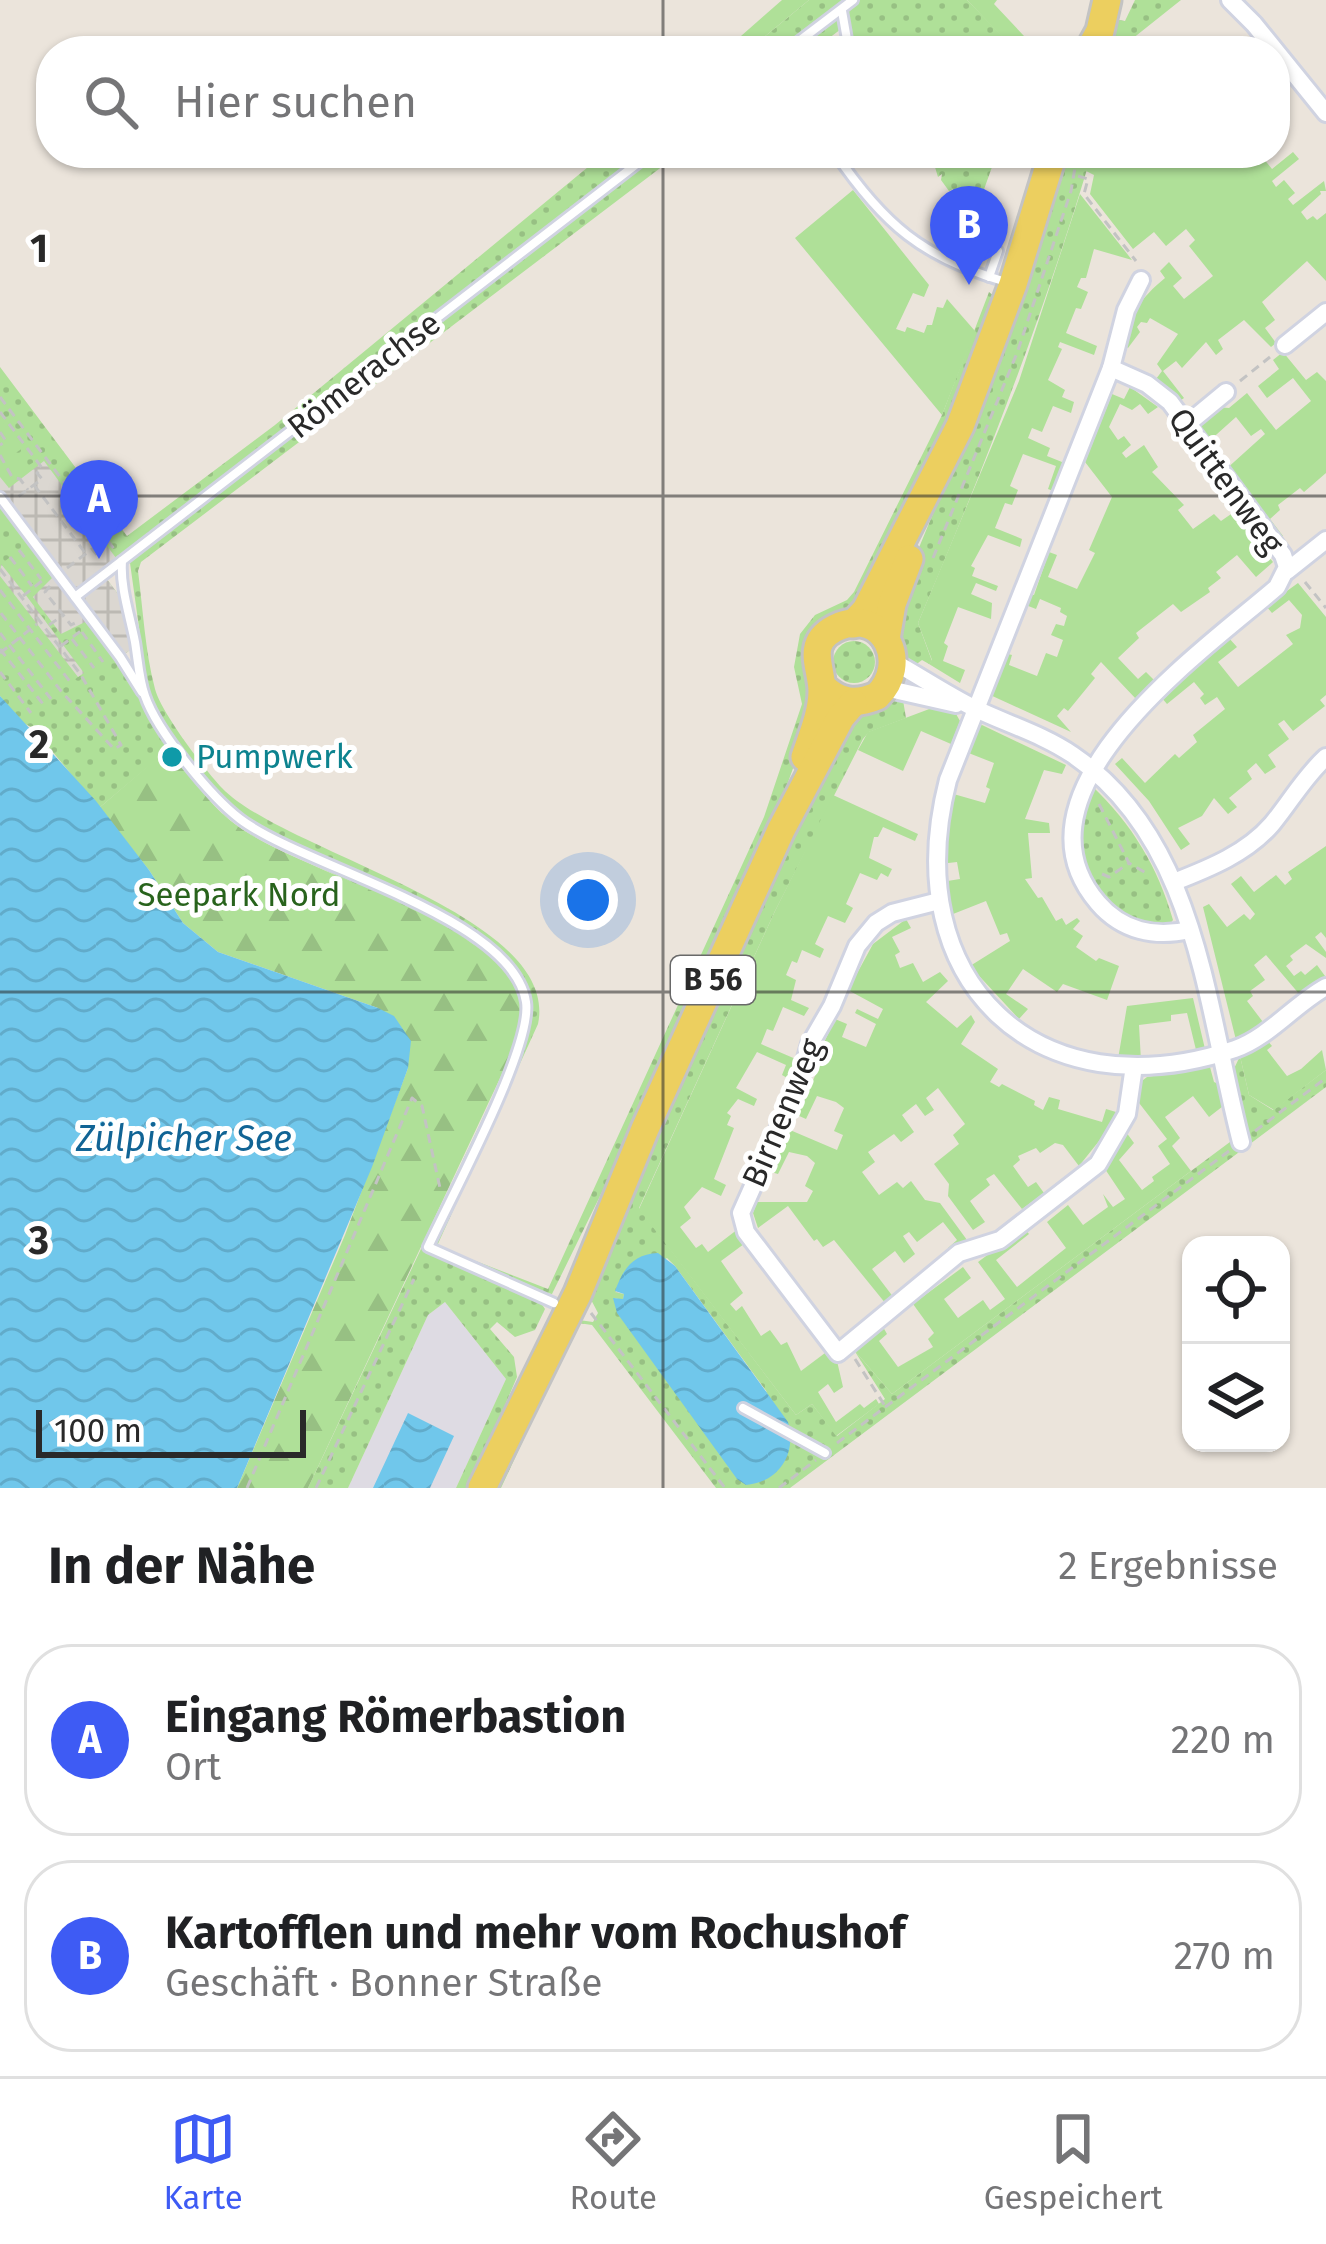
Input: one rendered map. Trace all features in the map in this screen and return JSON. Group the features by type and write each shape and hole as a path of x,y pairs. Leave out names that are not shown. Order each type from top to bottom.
{"main road":[{"path":"1083,36 1091,0"},
{"path":"1097,36 1107,0"},
{"name":"B 56","path":"888,663 892,604 943,464 1001,280 1047,168"},
{"name":"B 56","path":"782,830 823,687 815,668 814,645 836,628 853,624 866,610 943,464"},
{"path":"823,687 854,703 877,696 888,663 877,630 853,624"},
{"name":"B 56","path":"482,1488 566,1298 598,1209 645,1129 782,830 841,717 854,703"}],"street":[{"path":"1229,0 1262,36"},
{"path":"1290,66 1322,100"},
{"path":"1141,280 1126,310 1112,368 957,749 937,826 934,860 939,901 963,974 977,996 1000,1018 1045,1045 1089,1059 1167,1065 1220,1053 1244,1045 1326,987"},
{"path":"1285,345 1326,312"},
{"name":"Quittenweg","path":"1112,368 1160,393 1290,569 1277,587 1132,716 1079,795 1072,845 1082,879 1100,905 1125,925 1156,934 1189,930"},
{"path":"1186,425 1226,392"},
{"path":"1290,569 1326,540"},
{"path":"888,663 974,708"},
{"path":"888,663 1048,740 1094,770 1138,815 1174,882 1241,1142"},
{"path":"1174,882 1246,847 1267,830 1301,782 1326,757"},
{"name":"Birnenweg","path":"847,1347 838,1353 746,1232 741,1213 799,1083 810,1044 857,946 892,913 939,901"},
{"path":"847,1347 959,1253 1000,1240 1098,1164 1127,1114 1134,1066"}],"lane":[{"path":"806,36 853,0"},
{"path":"842,10 846,36"},
{"name":"Römerachse","path":"75,597 632,168"},
{"path":"848,168 909,239 944,261 1001,280 998,251"},
{"path":"3,501 194,769 239,818 446,920 487,946 516,976 526,1001 519,1045 428,1247 566,1298"},
{"path":"122,561 146,699"},
{"path":"742,1408 825,1453"}],"path":[{"path":"1076,175 1088,179 1084,194 1135,258 1141,280"},
{"path":"1226,392 1285,345"},
{"path":"0,397 122,561"},
{"path":"1,415 42,468 37,472 42,479 3,501"},
{"path":"0,432 6,441 0,446"},
{"path":"0,455 12,478 20,479 28,490"},
{"path":"34,485 86,554"},
{"path":"21,597 92,549 98,556"},
{"path":"19,550 42,581"},
{"path":"10,557 33,588"},
{"path":"0,569 70,661 121,745 114,749 0,612"},
{"path":"1290,569 1326,608"},
{"path":"54,577 45,592 70,625 82,619"},
{"path":"10,583 0,591 71,683"},
{"path":"7,614 14,608"},
{"path":"49,625 62,616"},
{"path":"37,624 1,651 43,704"},
{"path":"59,647 88,625"},
{"path":"80,631 103,662"},
{"path":"0,633 51,699"},
{"path":"71,638 94,668"},
{"path":"35,658 45,650"},
{"path":"14,667 22,661"},
{"path":"60,669 70,661"},
{"path":"0,672 31,713"},
{"path":"15,692 26,682"},
{"path":"44,689 54,682"},
{"path":"1094,816 1102,792"},
{"path":"1100,808 1129,863 1153,874"},
{"path":"1091,866 1109,877 1129,863"},
{"path":"779,1488 1326,1078"},
{"path":"247,1488 412,1098 422,1106 446,1208"},
{"path":"316,1488 414,1279"},
{"path":"566,1298 725,1488"},
{"path":"847,1347 886,1408"}],"shaded area":[{"path":"44,461 116,558 100,570 121,598 130,650 117,660 85,622 61,634 33,597 52,578 0,503 0,477 9,488"},
{"path":"1,564 84,673 78,677 0,576"},
{"path":"445,1302 506,1379 456,1488 348,1488 428,1315"}],"green space":[{"path":"782,0 809,0 765,36 741,36"},
{"path":"809,0 967,0 1002,36 848,36 845,26 832,36 765,36"},
{"path":"967,0 997,0 994,4 1024,36 1002,36"},
{"path":"1135,0 1181,0 1136,36 1101,36 1108,18 1125,21"},
{"path":"587,168 660,168 141,562 138,571 155,689 184,740 222,788 254,812 464,918 507,950 534,985 538,1024 437,1246 548,1289 764,817 802,704 794,667 800,634 815,615 854,592 942,415 989,292 995,297 965,386 862,604 832,620 814,710 773,824 652,1090 552,1294 547,1293 541,1303 545,1309 535,1330 515,1337 497,1322 490,1329 514,1357 517,1377 470,1488 456,1488 506,1379 445,1302 428,1315 348,1488 308,1488 498,1086 522,1019 503,969 439,924 253,836 224,815 178,759 168,761 168,755 162,755 99,808 33,728 19,721 0,696 0,367 127,536 275,425","holes":["122,554 130,563 149,699 144,703 117,660 130,650 121,598 100,570"]},
{"path":"935,168 992,168 972,223 952,195 953,189 949,191 941,180 942,174 938,177"},
{"path":"1057,168 1087,168 1012,391 918,623 932,661 922,660 914,666 901,651 895,633 904,584 988,380"},
{"path":"1087,168 1288,168 1272,181 1276,187 1284,180 1295,193 1288,199 1293,205 1324,181 1326,191 1320,191 1301,212 1307,220 1326,213 1326,281 1307,261 1262,302 1275,320 1265,328 1276,343 1271,347 1244,320 1218,340 1223,349 1216,355 1206,342 1182,368 1176,361 1163,371 1184,398 1177,403 1153,383 1162,371 1157,364 1178,334 1150,318 1137,327 1140,332 1128,348 1122,344 1133,315 1165,278 1160,271 1169,262 1182,278 1173,286 1184,299 1213,276 1189,246 1195,240 1186,229 1166,246 1154,232 1133,249 1090,194 1094,175"},
{"path":"853,190 929,285 924,297 913,293 896,329 924,333 937,307 943,308 947,299 975,331 942,415 795,238"},
{"path":"1080,194 1132,260 1094,249 1086,278 1077,287 1088,292 1066,333 1097,346 1094,355 1060,342 1062,349 1048,380 1065,390 1062,397 1074,402 1071,413 1053,406 1042,432 1032,428 1028,438 1050,448 1047,456 1067,464 1056,492 1048,489 1056,466 1023,454 1010,486 1018,490 1012,505 1005,503 995,528 1022,539 1020,547 988,535 971,566 975,568 972,576 998,586 996,591 976,583 971,594 992,603 991,619 958,607 944,643 948,646 943,661 965,670 960,683 929,664 932,660 918,623 1019,381"},
{"path":"1283,352 1306,380 1317,372 1326,381 1326,473 1304,492 1300,488 1278,505 1280,510 1270,519 1283,536 1278,539 1224,471 1265,434 1261,429 1251,436 1236,417 1207,443 1198,425 1215,407 1229,408 1247,393 1276,430 1311,401 1293,378 1267,398 1258,386 1279,369 1273,360"},
{"path":"1130,387 1158,407 1148,414 1140,404 1132,410 1120,404 1109,427 1118,440 1124,436 1131,445 1122,453 1126,458 1144,445 1158,467 1152,472 1184,505 1178,510 1193,529 1214,514 1221,521 1234,512 1273,562 1256,577 1237,555 1216,572 1221,578 1208,588 1210,592 1181,612 1173,604 1136,633 1139,638 1118,658 1138,679 1146,672 1154,680 1136,699 1101,662 1091,674 1095,678 1068,711 1064,708 1057,716 1071,732 988,694 1004,653 1012,655 1009,665 1037,676 1046,653 1057,657 1063,640 1051,635 1056,624 1064,626 1067,616 1040,599 1036,609 1023,604 1028,594 1034,595 1049,552 1057,555 1048,577 1077,589 1095,553 1089,550 1112,497 1085,462 1112,394 1124,399"},
{"path":"0,419 23,448 14,454 24,468 34,462 37,466 8,488 0,477"},
{"path":"28,543 48,570 23,591 65,647 92,627 114,656 37,709 0,662 0,565"},
{"path":"1298,583 1326,617 1326,695 1320,700 1325,706 1293,731 1284,720 1278,724 1289,739 1268,755 1276,767 1265,774 1256,763 1247,771 1252,779 1229,798 1237,807 1228,814 1214,798 1202,816 1178,828 1190,844 1181,850 1149,801 1115,764 1122,758 1145,783 1175,754 1179,758 1197,742 1193,735 1225,709 1217,697 1205,705 1200,698 1204,694 1194,682 1167,704 1161,697 1228,637 1237,647 1218,662 1238,687 1293,644 1286,635 1300,628 1302,615 1289,600 1272,613 1266,606"},
{"path":"854,641 869,647 875,662 869,677 854,683 839,677 833,662 839,647"},
{"path":"903,700 906,718 869,732 863,739 775,911 639,1208 796,1415 812,1404 837,1436 885,1399 854,1350 892,1394 1242,1133 1232,1073 1240,1056 1249,1095 1273,1110 1326,1070 1326,1087 790,1488 716,1488 592,1325 578,1323 501,1488 492,1488 572,1319 593,1322 598,1313 587,1292 643,1156 848,717","holes":["667,1258 767,1392 614,1298 623,1300 624,1294 615,1292"]},
{"path":"932,708 956,714 960,721 951,744 921,731 903,771 858,750 868,732"},
{"path":"982,725 1066,765 1062,774 1044,770 1025,819 1049,823 1050,833 1028,833 1032,878 1025,879 1056,921 1062,918 1066,925 1077,918 1080,921 1073,929 1083,936 1076,947 1096,961 1119,966 1107,1000 1063,984 1057,992 1023,969 1006,994 1028,1009 1019,1019 970,966 1010,941 1007,933 1000,935 986,901 948,916 941,882 960,879 957,862 940,864 950,793 985,803 990,789 986,787 994,763 966,752 975,727"},
{"name":"Seepark Nord","path":"162,754 169,761 178,758 213,804 239,827 475,945 504,970 522,1005 509,1059 308,1488 237,1488 345,1235 408,1068 378,1008 218,952 183,923 149,870 99,808"},
{"path":"1092,786 1142,847 1167,901 1170,924 1131,921 1115,911 1091,878 1078,821"},
{"path":"833,795 918,834 915,841 883,827 874,837 869,858 892,869 888,877 881,873 877,880 860,873 846,904 853,908 845,923 828,916 815,944 824,949 820,958 802,950 797,963 792,961 786,975 796,980 791,1000 809,1008 804,1016 783,1007 773,1031 767,1029 761,1044 798,1060 789,1079 782,1075 786,1065 757,1052 736,1088 757,1099 754,1106 738,1099 727,1113 731,1116 727,1125 734,1128 714,1179 726,1185 721,1196 702,1187 684,1207 691,1218 680,1227 696,1248 702,1244 708,1252 738,1229 748,1241 721,1261 743,1293 730,1304 736,1311 742,1306 761,1336 770,1330 781,1345 787,1342 801,1371 829,1350 843,1387 834,1393 828,1384 818,1392 836,1422 860,1404 864,1408 876,1399 879,1404 836,1436 812,1404 796,1415 639,1209"},
{"path":"1326,846 1326,938 1321,932 1315,937 1326,958 1306,944 1290,956 1293,960 1286,966 1294,976 1301,971 1305,975 1317,965 1325,976 1300,995 1266,955 1254,965 1265,980 1250,991 1253,996 1247,1001 1263,1022 1236,1040 1203,907 1209,904 1227,927 1244,914 1250,920 1255,914 1231,884 1241,876 1254,892 1276,875 1285,885 1292,879 1288,872"},
{"path":"906,919 911,928 892,937 900,952 895,955 900,968 913,963 923,982 940,972 948,981 926,1002 957,1028 971,1015 975,1022 961,1044 998,1069 990,1082 1035,1101 1043,1110 1049,1097 1060,1100 1058,1109 1102,1122 1106,1109 1116,1112 1111,1126 1079,1166 1063,1145 1055,1143 1040,1153 1036,1148 1018,1156 1013,1166 1028,1187 1036,1182 1044,1193 1022,1209 994,1174 986,1179 990,1185 970,1201 985,1222 973,1230 948,1196 949,1184 934,1164 959,1144 953,1135 965,1124 938,1088 926,1098 934,1110 925,1116 916,1104 902,1115 914,1132 901,1142 894,1134 868,1152 875,1162 862,1172 879,1195 897,1182 903,1188 911,1181 925,1200 940,1203 967,1240 953,1254 948,1248 957,1240 943,1222 917,1242 909,1232 903,1236 915,1254 904,1263 895,1251 872,1269 894,1298 886,1304 834,1240 823,1247 814,1241 788,1206 758,1228 753,1213 757,1202 807,1202 813,1191 805,1186 815,1163 807,1156 789,1152 778,1174 771,1172 790,1130 837,1150 843,1135 834,1131 844,1108 817,1096 806,1119 797,1115 826,1052 821,1049 835,1019 847,1024 842,1037 866,1047 876,1024 855,1013 857,1009 878,1019 883,1009 848,990 873,944"},
{"path":"1193,998 1205,1049 1197,1054 1187,1013 1171,1015 1171,1021 1139,1025 1141,1061 1118,1059 1127,1006"},
{"path":"1267,1040 1272,1046 1267,1050 1287,1076 1322,1050 1326,1070 1274,1110 1249,1095 1240,1056"},
{"path":"1210,1067 1214,1082 1223,1086 1227,1103 1209,1117 1193,1096 1165,1117 1180,1138 1172,1146 1191,1171 892,1394 854,1350 883,1327 887,1334 879,1341 898,1367 933,1347 928,1339 934,1333 913,1304 963,1267 971,1278 944,1299 958,1318 983,1300 990,1310 1005,1299 978,1262 1024,1228 1029,1234 996,1260 1017,1287 1066,1248 1047,1222 1068,1205 1083,1225 1108,1207 1103,1194 1113,1207 1125,1199 1103,1166 1126,1132 1134,1143 1119,1160 1142,1190 1154,1181 1152,1177 1170,1164 1158,1146 1167,1139 1136,1099 1138,1084 1147,1077"}],"water":[{"name":"Zülpicher See","path":"0,696 96,801 183,923 218,952 394,1016 411,1041 408,1068 372,1167 237,1488 0,1488"},
{"path":"658,1253 675,1266 788,1422 790,1445 783,1464 758,1483 746,1485 737,1479 617,1313 613,1298 623,1299 624,1294 615,1291 626,1270 642,1256"},
{"path":"408,1413 454,1436 430,1488 373,1488"}],"place":[{"name":"Kartofflen und mehr vom Rochushof","path":"969,285"},
{"name":"Eingang Römerbastion","path":"99,559"},
{"name":"Pumpwerk","path":"172,757"}]}
